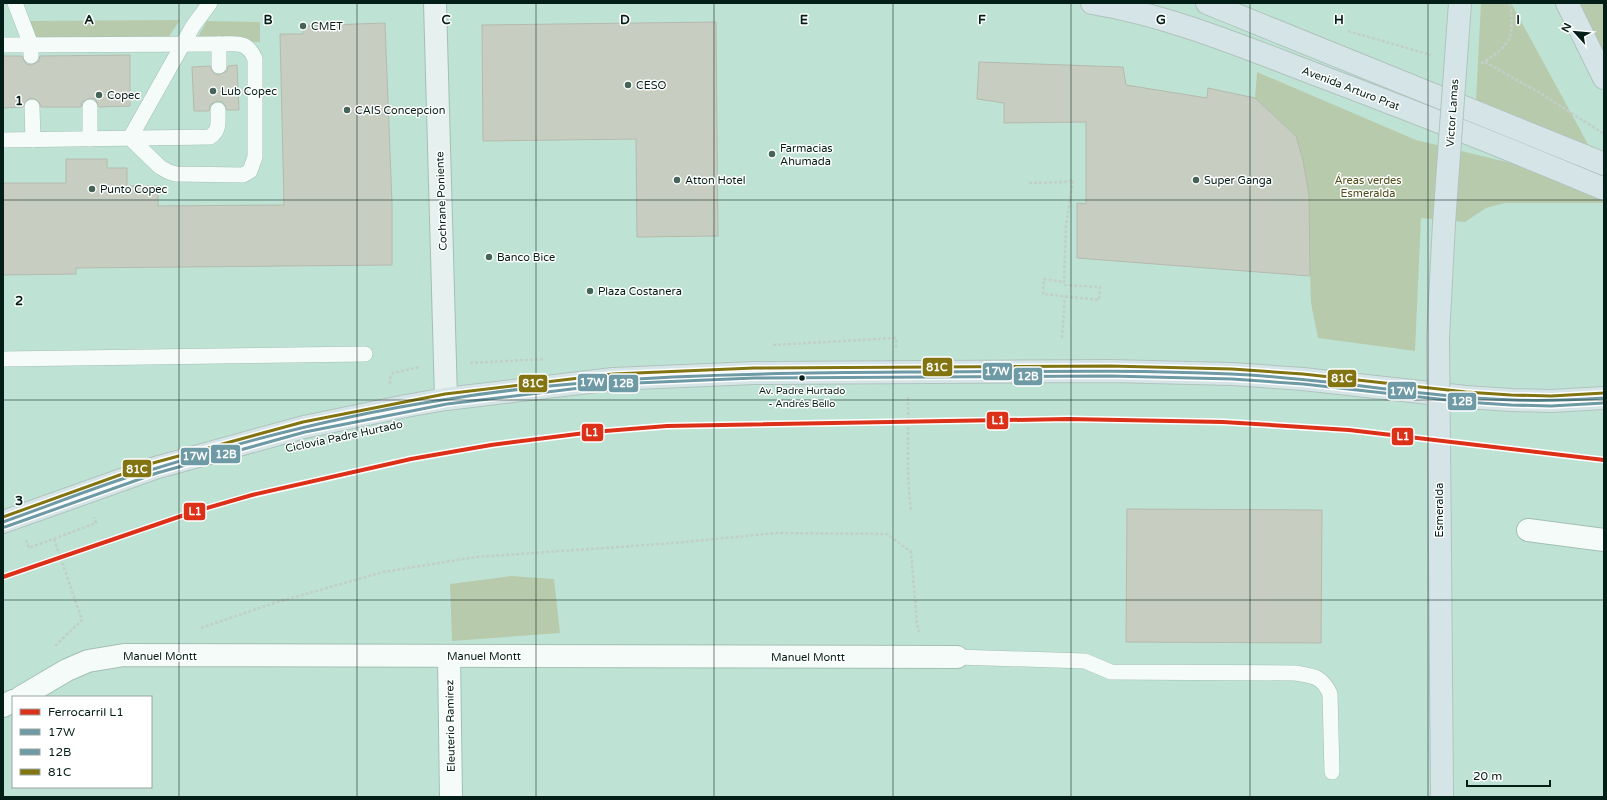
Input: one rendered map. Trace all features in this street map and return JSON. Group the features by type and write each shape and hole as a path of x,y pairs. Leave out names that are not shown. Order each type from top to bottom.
{"main road":[{"name":"Avenida Arturo Prat","path":"1092,3 1123,8 1229,42 1413,112 1604,189"},
{"path":"1207,3 1604,164"},
{"name":"Víctor Lamas","path":"1444,224 1460,3"},
{"path":"1567,3 1604,78"},
{"name":"Esmeralda","path":"1442,797 1438,338 1444,224"},
{"path":"3,522 155,468 304,428 392,408 446,399 580,382 653,376 754,373 1079,371 1240,375 1353,384 1466,397 1511,400 1551,401 1604,398"}],"street":[{"name":"Cochrane Poniente","path":"435,3 446,399"},
{"path":"1528,530 1604,540"},
{"name":"Manuel Montt","path":"22,696 67,670 88,661 124,655 957,658"},
{"name":"Eleuterio Ramírez","path":"449,656 451,797"},
{"path":"3,706 12,702"}],"lane":[{"path":"15,3 31,50"},
{"path":"130,138 193,26 210,3"},
{"path":"3,45 31,50 90,50 219,44 242,44 248,46 255,59 255,157 250,171 243,175 176,174 160,167 130,138"},
{"path":"218,66 219,44"},
{"path":"32,107 33,140"},
{"path":"90,107 90,138"},
{"path":"3,140 210,137 218,130 218,110"},
{"path":"3,359 365,354"},
{"path":"957,658 1086,661 1111,672 1295,673 1313,676 1325,683 1330,694 1332,772"}],"path":[{"path":"1479,63 1484,62 1505,46 1511,35 1513,26 1510,3"},
{"path":"1343,29 1438,58"},
{"path":"1484,62 1540,93 1604,134"},
{"path":"1029,183 1064,182 1073,180 1066,225 1064,282"},
{"path":"1044,279 1064,282 1064,285 1100,287 1099,300 1043,294 1044,279"},
{"path":"1062,338 1065,297"},
{"path":"392,408 389,381 391,376 396,372 419,367 423,362"},
{"path":"908,394 907,453 908,491 911,511"},
{"path":"32,537 25,539 29,548 96,523 93,515 100,513"},
{"path":"199,629 274,603 383,572 476,557 674,543 776,533 887,534 911,552 916,624 928,657"},
{"path":"53,649 82,620 54,539"}],"green space":[{"path":"1481,3 1511,3 1590,148 1476,101"},
{"path":"1576,3 1604,3 1604,57"},
{"path":"180,20 167,39 35,38 23,21"},
{"path":"207,21 260,22 260,42 195,42"},
{"name":"Áreas verdes Esmeralda","path":"1257,72 1416,140 1568,177 1604,191 1604,203 1505,203 1486,208 1465,222 1421,218 1415,351 1318,338 1311,303 1309,242 1303,160 1296,136 1255,98"},
{"path":"511,576 554,579 560,633 452,641 450,584"}],"building":[{"path":"716,22 718,236 637,237 636,139 483,141 482,25"},
{"path":"385,23 392,204 392,265 76,268 76,274 3,275 3,183 66,183 66,159 107,159 107,168 127,168 127,186 158,186 158,206 284,205 280,34 303,34 303,26"},
{"path":"130,55 130,106 99,107 95,99 90,98 82,102 81,107 41,107 39,102 32,98 27,100 23,107 3,108 3,56 22,56 26,64 31,65 39,61 40,56"},
{"name":"Super Ganga","path":"979,62 1123,67 1126,85 1207,98 1208,88 1255,98 1296,136 1303,160 1309,195 1310,276 1077,258 1077,203 1086,204 1086,122 1004,123 1004,103 977,99"},
{"path":"237,65 239,110 227,110 223,102 217,101 210,105 209,111 194,111 192,67 210,66 214,74 219,75 227,71 228,66"},
{"path":"1127,509 1322,510 1321,643 1126,642"}],"rail line":[{"name":"L1","path":"3,577 193,512 252,495 411,459 491,445 593,432 667,426 1068,419 1223,422 1349,430 1604,460"}],"transit line":[{"name":"81C","path":"3,517 153,463 303,422 445,394 613,374 754,368 1110,366 1232,369 1303,374 1466,392 1511,395 1551,396 1604,393"},
{"name":"17W","path":"3,522 99,487 192,457 334,420 442,400 557,385 615,380 847,372 1190,372 1302,379 1478,398 1514,400 1570,400 1604,398"},
{"name":"12B","path":"5,527 157,473 305,432 447,404 613,384 754,378 1110,376 1232,379 1303,384 1465,402 1511,405 1551,406 1604,403"}],"place":[{"name":"CMET","path":"303,26"},
{"name":"CESO","path":"628,85"},
{"name":"Lub Copec","path":"213,91"},
{"name":"Copec","path":"99,95"},
{"name":"CAIS Concepcion","path":"347,110"},
{"name":"Farmacias Ahumada","path":"772,154"},
{"name":"Atton Hotel","path":"677,180"},
{"name":"Super Ganga","path":"1196,180"},
{"name":"Punto Copec","path":"92,189"},
{"name":"Banco Bice","path":"489,257"},
{"name":"Plaza Costanera","path":"590,291"},
{"name":"Av. Padre Hurtado - Andrés Bello","path":"802,378"}]}
